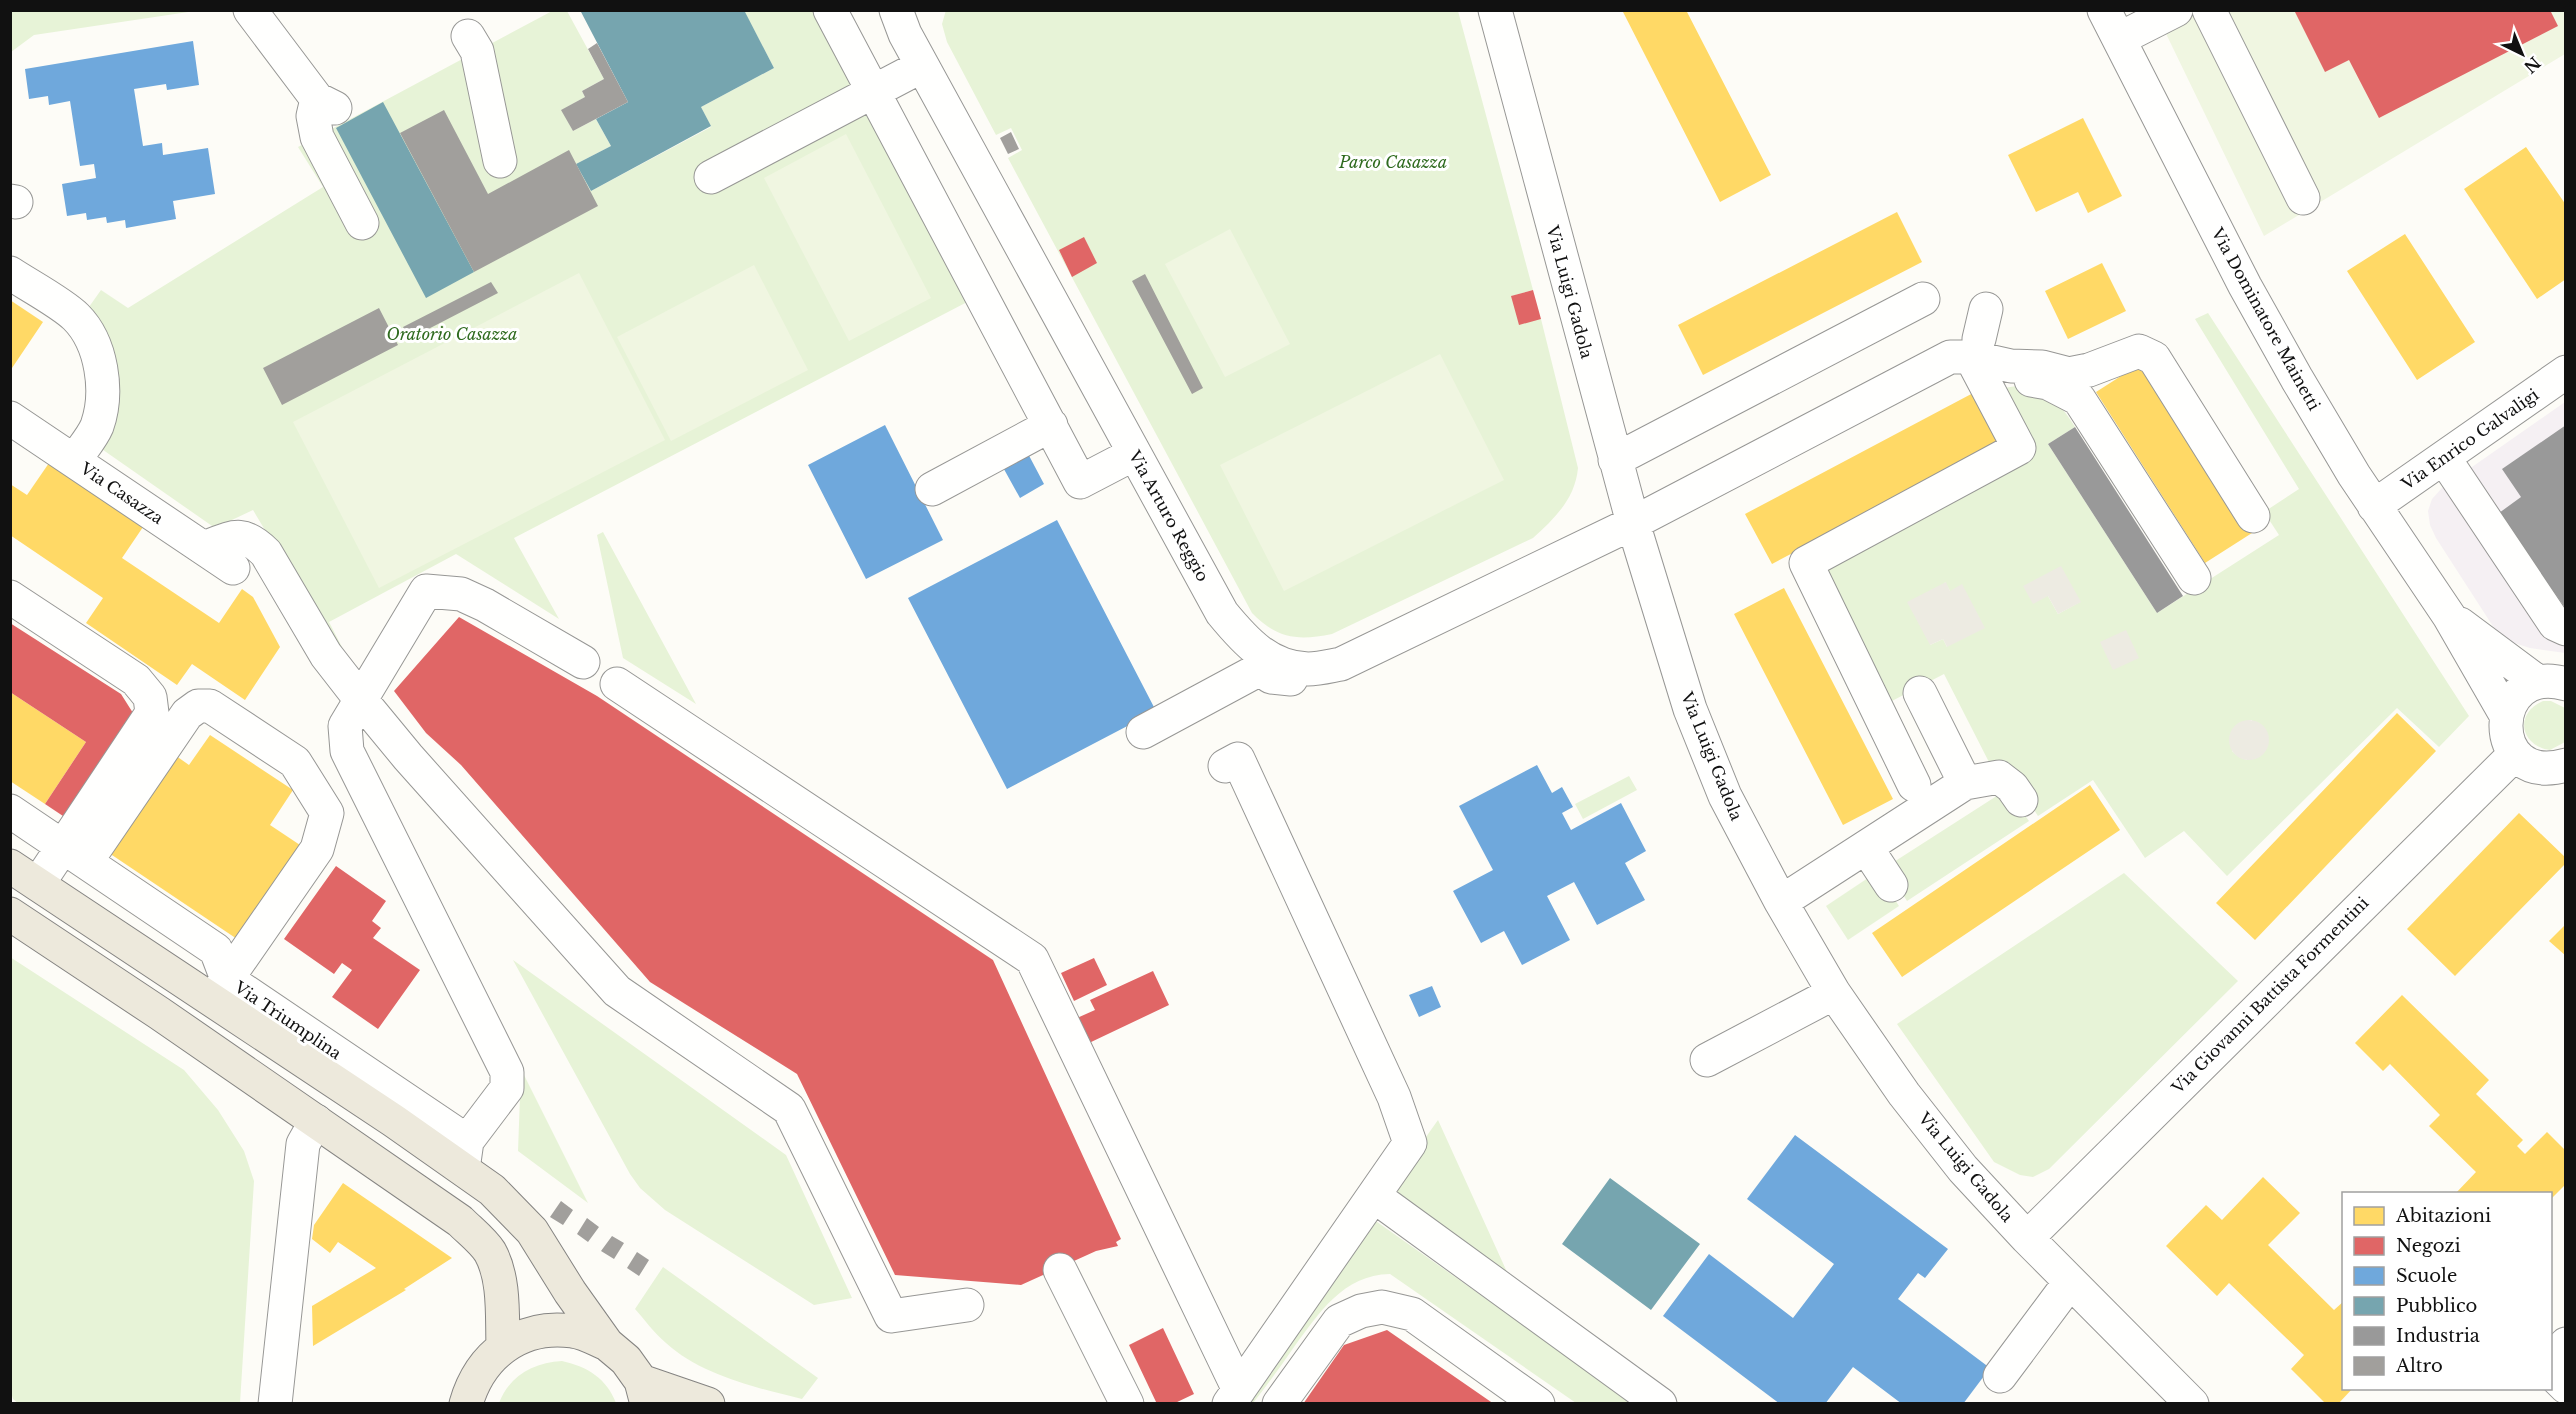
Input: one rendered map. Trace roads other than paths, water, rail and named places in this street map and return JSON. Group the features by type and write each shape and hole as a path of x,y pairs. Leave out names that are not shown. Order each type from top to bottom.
{"main road":[{"name":"Via Triumplina","path":"10,866 219,990 465,1155 492,1190 532,1231 570,1292 608,1344 626,1360 644,1392 708,1404"},
{"path":"10,914 460,1221 489,1250 497,1267 503,1346"},
{"name":"Via Triumplina","path":"466,1404 472,1385 485,1363 503,1346 537,1332 573,1331 608,1344"}],"street":[{"path":"250,10 326,104 313,116 317,137 362,223"},
{"path":"830,10 1080,482 1126,458"},
{"name":"Via Arturo Reggio","path":"896,10 905,34 922,66 1222,613 1247,643 1276,663 1308,669 1341,664 1633,523 1950,357 1979,335"},
{"name":"Via Luigi Gadola","path":"1495,10 1633,523 1690,709 1725,796 1781,902 1834,993 1917,1110 1963,1169 2027,1238 2192,1404"},
{"name":"Via Dominatore Mainetti","path":"2104,10 2245,286 2297,379 2374,506 2449,616 2506,715"},
{"path":"2119,39 2176,10"},
{"path":"2209,10 2303,198"},
{"path":"468,36 477,51 500,161"},
{"path":"711,177 922,66"},
{"path":"10,273 76,317 96,345 102,381 102,405 96,427 74,461"},
{"path":"10,294 62,327 75,347 80,367 79,405 75,415"},
{"path":"1616,460 1923,299"},
{"path":"1979,335 2024,379 2048,383 2079,399 2194,578"},
{"path":"1914,785 1806,563 2019,448 1979,335"},
{"path":"2011,366 2042,367 2069,374 2089,370 2139,351 2154,358 2253,516"},
{"name":"Via Enrico Galvaligi","path":"2374,506 2565,372"},
{"name":"Via Casazza","path":"10,418 233,568"},
{"path":"932,489 1051,425"},
{"path":"2444,458 2555,624 2565,629"},
{"path":"204,548 235,535 253,540 266,553 326,655 361,700 408,757 617,991 789,1109 891,1316 967,1305"},
{"path":"465,1155 507,1088 507,1072 347,751 345,726 426,591 461,594 485,604 583,662"},
{"path":"10,597 136,680 150,697 152,713 74,855"},
{"name":"Via Dominatore Mainetti","path":"2449,616 2552,683"},
{"path":"1143,732 1260,669 1271,677 1290,679 1308,669"},
{"name":"Via Dominatore Mainetti","path":"2515,754 2506,735 2506,715 2512,700 2523,689 2552,683"},
{"path":"617,684 1032,959 1098,1079 1180,1253 1234,1397"},
{"path":"1920,693 1965,783"},
{"path":"38,884 74,855 186,714 198,706 210,706 295,762 327,813 317,849 219,990"},
{"path":"2515,754 2526,764 2562,771"},
{"name":"Via Giovanni Battista Formentini","path":"2027,1238 2515,754"},
{"path":"1225,766 1238,759 1305,922"},
{"path":"1781,902 1965,783 1999,777 2012,787 2021,800"},
{"path":"1234,1397 1286,1311 1374,1196 1400,1148 1394,1097 1367,1058 1245,794 1238,797"},
{"name":"Via Triumplina","path":"10,811 216,950 219,990"},
{"path":"1866,847 1891,885"},
{"path":"1707,1060 1834,993"},
{"path":"274,1404 303,1144 316,1121"},
{"path":"1374,1196 1660,1404"},
{"path":"1060,1270 1127,1404"},
{"path":"2000,1376 2070,1282"},
{"path":"1279,1404 1340,1321 1361,1311 1382,1307 1412,1314 1538,1404"},
{"path":"2565,1344 2556,1354 2552,1364 2552,1373 2565,1387"}],"park label":[{"name":"Parco Casazza","path":"1393,162"},
{"name":"Oratorio Casazza","path":"452,334"}]}
